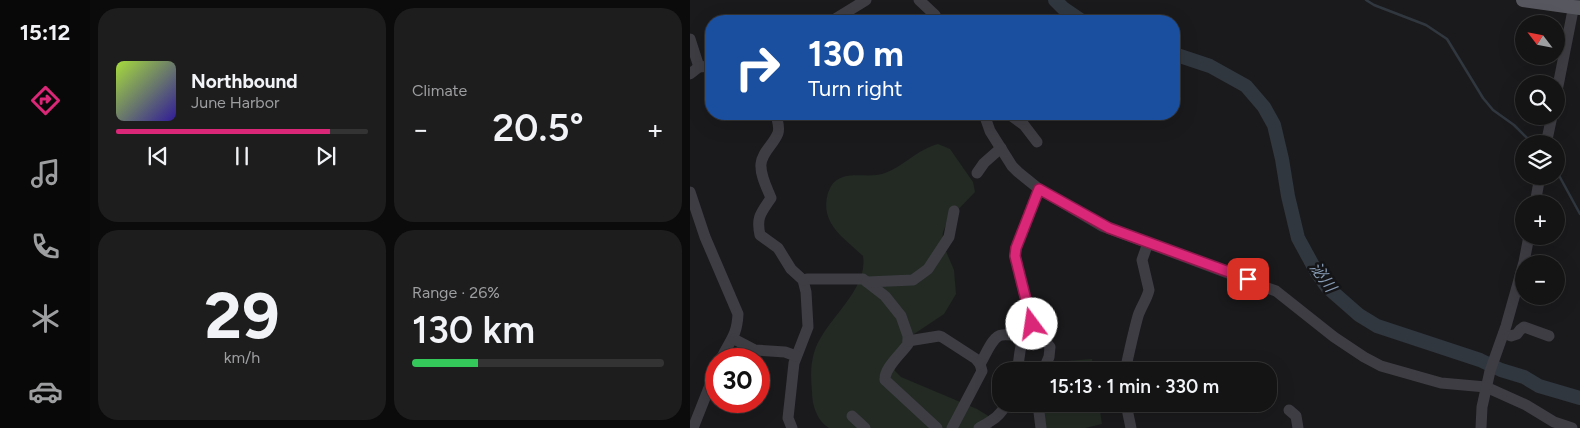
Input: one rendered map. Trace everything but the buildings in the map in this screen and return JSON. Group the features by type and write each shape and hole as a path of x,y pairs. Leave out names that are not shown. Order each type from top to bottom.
{"main road":[{"path":"1523,0 1576,6"}],"street":[{"path":"842,15 866,0"},
{"path":"919,0 935,15"},
{"path":"1561,75 1576,6"},
{"path":"690,40 695,57 695,70"},
{"path":"777,120 778,133 762,158 760,165 771,198 759,216 757,224 760,235 778,248 791,269 803,280 806,292 808,327 796,356 788,426"},
{"path":"986,120 990,131 1018,172 1039,189 1102,226 1276,291 1334,337 1381,366 1441,383 1486,387 1526,405 1554,422 1572,428"},
{"path":"1016,120 1037,142"},
{"path":"977,173 984,163 1001,148"},
{"path":"1039,189 1016,248 1015,256 1032,324 1050,347 1047,362"},
{"path":"690,192 706,237 738,314 738,327 728,348"},
{"path":"868,282 913,280 928,269 949,237 954,210"},
{"path":"1127,362 1138,318 1149,290 1142,260 1148,243"},
{"path":"1481,428 1490,371 1504,333 1527,245"},
{"path":"803,280 863,279 885,296 901,316 908,341 900,355 888,368 884,375 885,380 937,428"},
{"path":"1018,362 1023,338 1032,324"},
{"path":"1504,333 1511,336 1524,328 1549,336"},
{"path":"980,364 995,339 999,336 1004,334 1023,338"},
{"path":"908,341 939,336 976,359 980,364 982,371 952,428"},
{"path":"734,339 754,350 785,352 796,356"},
{"path":"691,428 705,396"},
{"path":"1289,410 1296,416 1298,428"},
{"path":"979,428 1002,412"},
{"path":"1039,412 1040,428"},
{"path":"1128,412 1131,428"},
{"path":"852,416 865,428"}],"shaded area":[{"path":"938,144 950,149 973,182 975,192 948,220 943,232 942,242 954,270 956,294 944,314 911,336 893,361 895,371 901,377 977,409 990,417 992,428 829,428 818,417 813,402 811,368 819,341 853,294 863,269 863,256 830,222 826,204 828,193 833,183 840,178 885,173 931,146"},
{"path":"1092,359 1092,362 1055,362"},
{"path":"1043,412 1100,412 1102,424 1085,428 1046,428"}],"waterway":[{"name":"泌川","path":"1055,0 1073,15"},
{"path":"1366,0 1374,5 1426,25 1447,39 1483,98 1493,110 1514,125 1524,135"},
{"name":"泌川","path":"1180,56 1210,66 1246,86 1264,107 1274,125 1298,238 1327,287 1359,315 1377,326 1480,360 1501,370 1524,377 1539,386 1580,398"},
{"path":"1564,185 1580,214"}],"route":[{"path":"1032,324 1015,256 1016,248 1039,189 1102,226 1248,279"}]}
